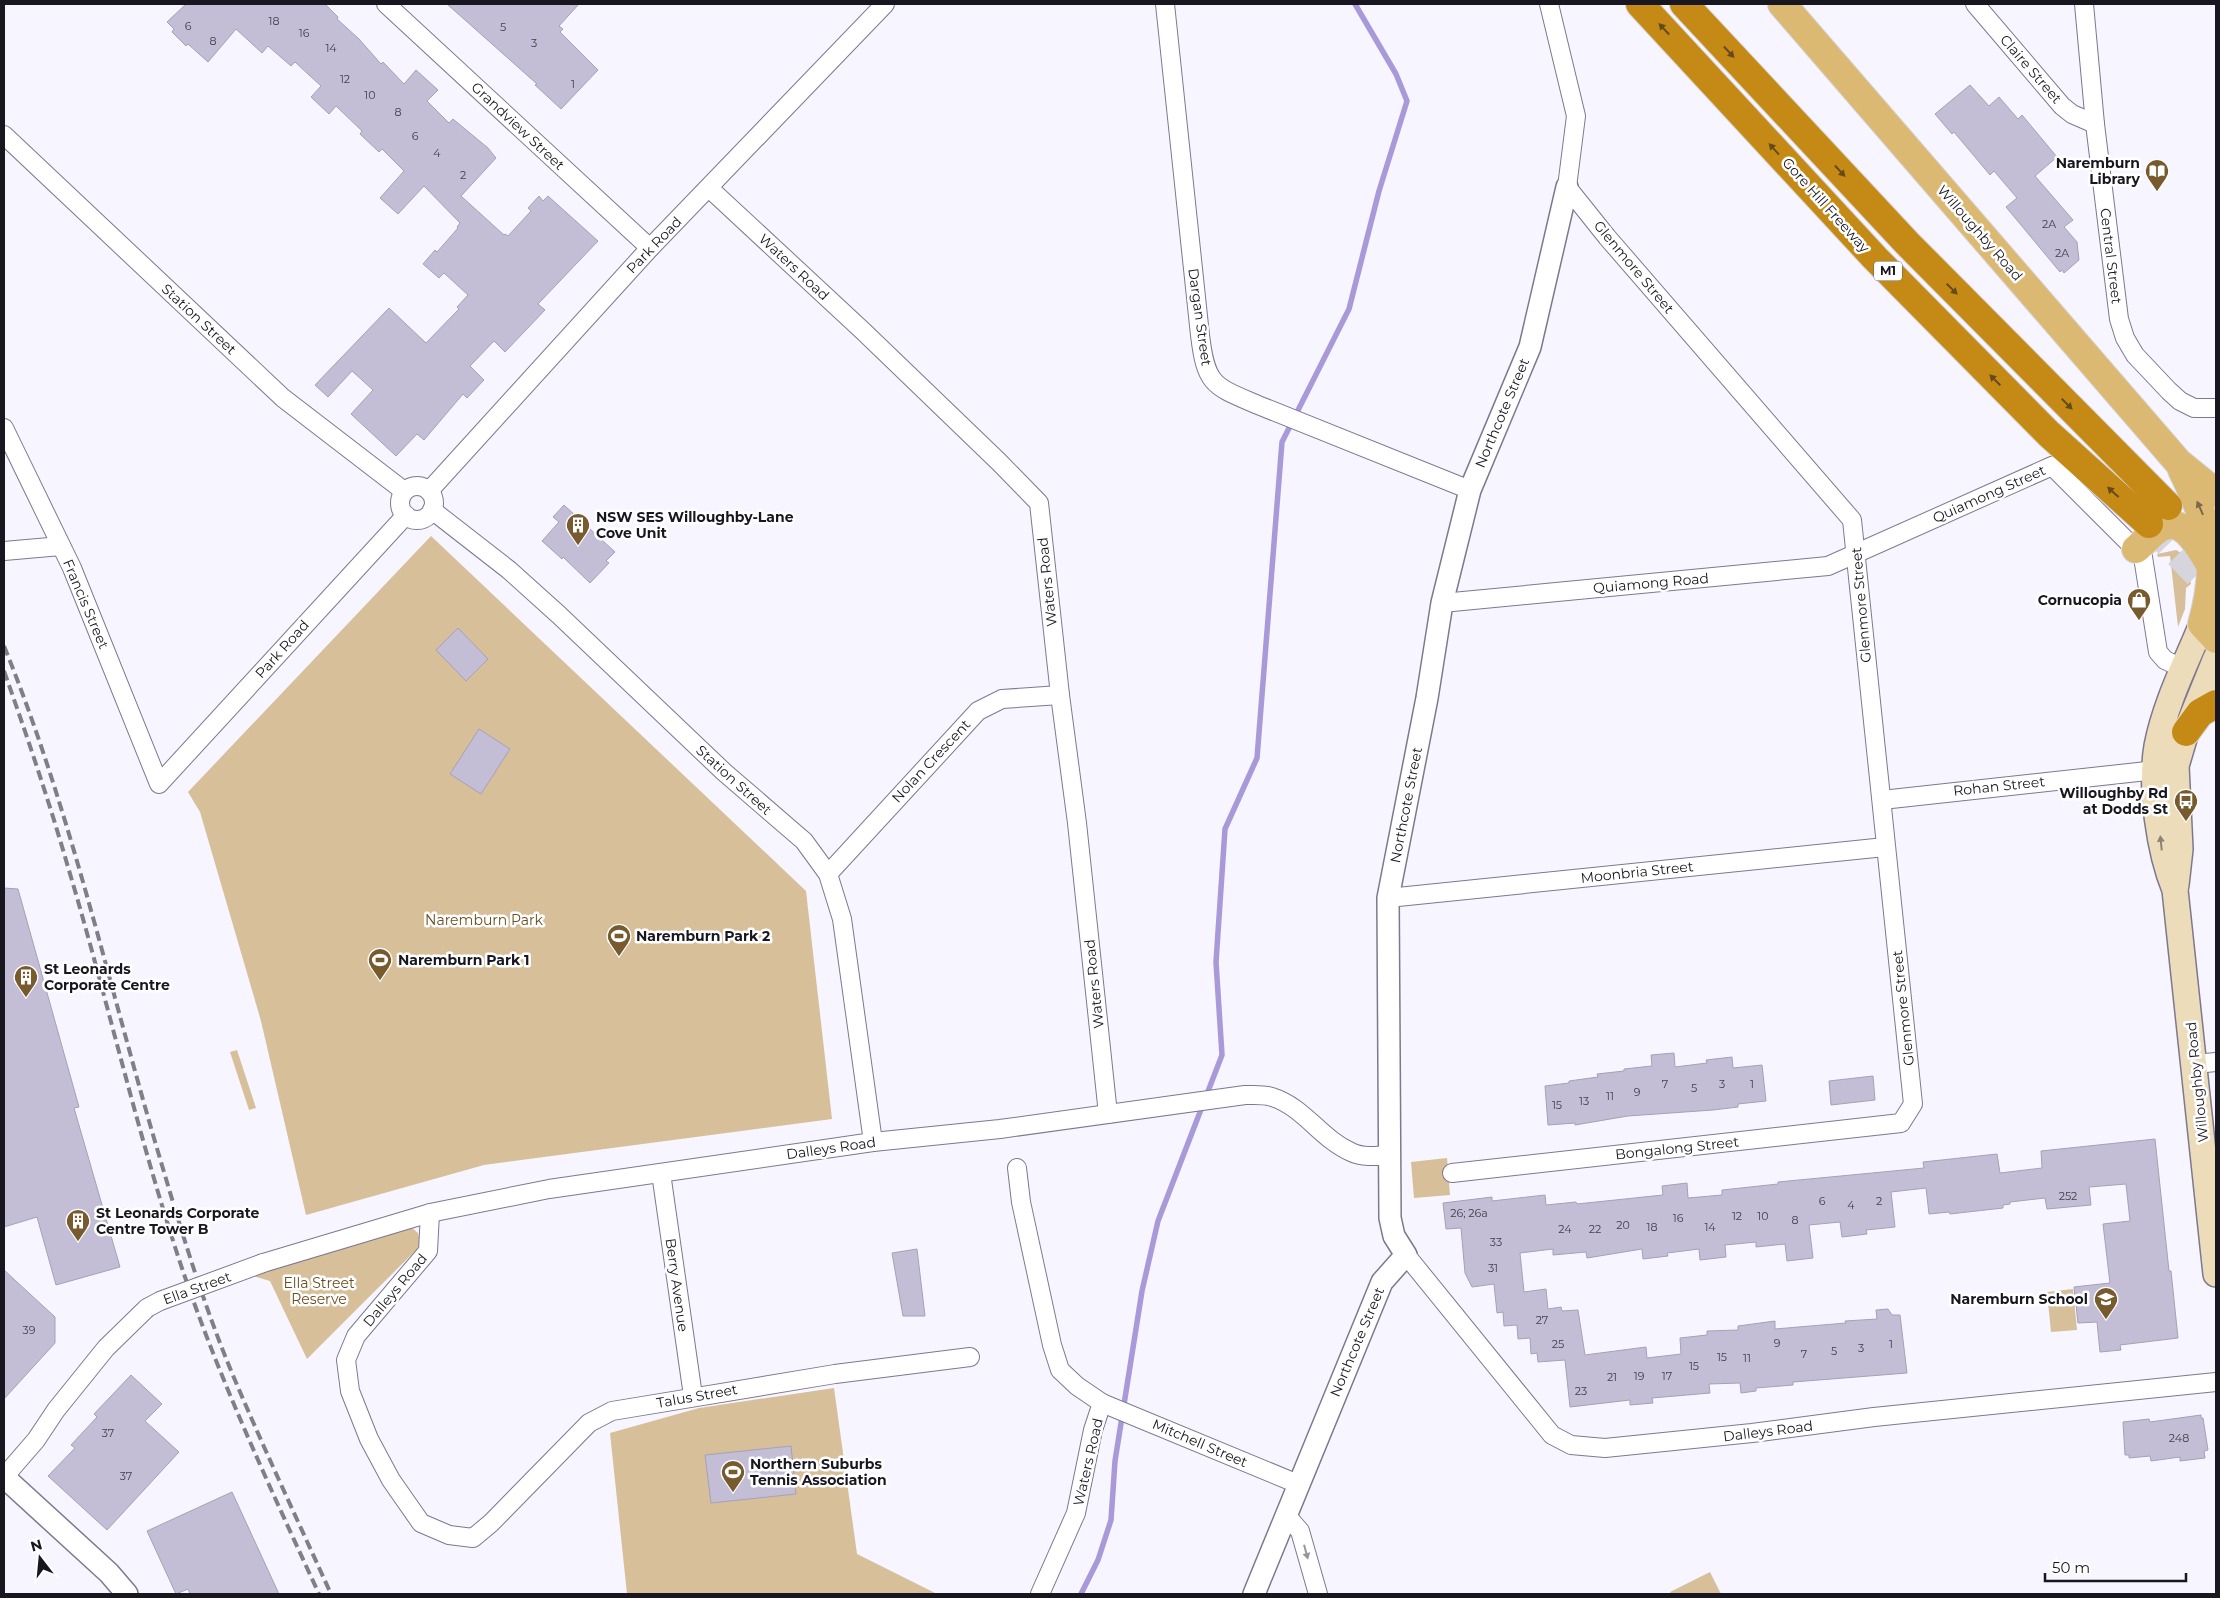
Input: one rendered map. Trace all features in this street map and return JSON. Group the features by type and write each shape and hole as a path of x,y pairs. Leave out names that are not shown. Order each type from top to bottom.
{"highway":[{"name":"Gore Hill Freeway","path":"1640,4 1875,258 2049,434 2159,515 1684,4"},
{"path":"2186,732 2200,713 2216,704"}],"main road":[{"name":"Willoughby Road","path":"1782,4 2178,462 2216,493"},
{"name":"Willoughby Road","path":"2166,769 2160,735 2184,669 2209,632 2213,568 2207,525 2178,462"},
{"path":"2136,549 2159,529 2167,526 2177,526 2193,537 2213,568"},
{"name":"Willoughby Road","path":"2216,658 2186,732 2166,769 2156,794 2162,853 2175,890 2206,1063 2216,1274"}],"street":[{"name":"Grandview Street","path":"386,4 650,248"},
{"name":"Park Road","path":"429,491 650,248 885,4"},
{"name":"Dargan Street","path":"1165,4 1203,361 1209,378 1225,391 1258,406 1470,490"},
{"name":"Northcote Street","path":"1254,1594 1382,1282 1406,1255 1394,1236 1390,1218 1388,898 1427,698 1442,602 1470,490 1530,347 1567,187 1576,116 1549,4"},
{"name":"Claire Street","path":"1975,4 2062,106 2072,114 2094,124"},
{"name":"Central Street","path":"2084,4 2094,124 2119,319 2125,338 2135,354 2169,391 2180,401 2194,408 2211,408"},
{"name":"Station Street","path":"4,135 277,392 404,491"},
{"name":"Glenmore Street","path":"1567,187 1607,237 1852,520 1857,553 1861,612 1913,1104 1902,1123"},
{"name":"Waters Road","path":"709,188 863,331 1039,503 1060,695 1077,823 1108,1114"},
{"name":"Francis Street","path":"4,428 72,568 159,784"},
{"name":"Quiamong Street","path":"1857,553 2052,466 2136,549 2144,561 2154,637 2158,652 2165,660 2184,669"},
{"path":"418,486 429,491 434,503 432,510 422,519 411,519 406,516 400,503 404,491 418,486"},
{"name":"Station Street","path":"432,510 509,570 552,609 724,772 804,841 828,874 842,919 873,1142"},
{"name":"Park Road","path":"159,784 406,516"},
{"path":"4,551 61,546"},
{"name":"Quiamong Road","path":"1442,602 1828,566 1857,553"},
{"name":"Nolan Crescent","path":"828,874 978,711 1002,700 1060,695"},
{"name":"Rohan Street","path":"1882,800 2166,769"},
{"name":"Moonbria Street","path":"1388,898 1885,847"},
{"name":"Dalleys Road","path":"473,1538 449,1535 421,1523 391,1480 369,1439 350,1391 346,1360 356,1336 428,1251 430,1214 549,1189 873,1142 1000,1129 1245,1095 1271,1096 1295,1108 1336,1143 1352,1153 1367,1156 1390,1156"},
{"name":"Bongalong Street","path":"1452,1172 1902,1123"},
{"name":"Waters Road","path":"1017,1168 1021,1202 1052,1345 1060,1370 1102,1403 1093,1430 1076,1513 1040,1594"},
{"name":"Berry Avenue","path":"661,1173 693,1396"},
{"name":"Ella Street","path":"4,1477 36,1440 56,1410 106,1348 148,1308 160,1301 263,1263 430,1214"},
{"name":"Dalleys Road","path":"1406,1255 1552,1435 1571,1445 1605,1448 1752,1434 1884,1416 2216,1382"},
{"name":"Talus Street","path":"473,1538 491,1523 589,1423 612,1411 834,1374 970,1358"},
{"name":"Mitchell Street","path":"1102,1403 1298,1484"},
{"path":"4,1477 108,1573 127,1594"},
{"path":"1286,1515 1300,1530 1318,1594"}],"green space":[{"name":"Naremburn Park","path":"431,536 806,891 832,1119 484,1165 306,1215 261,1021 200,812 188,792"},
{"path":"2176,550 2186,560 2191,584 2186,588 2185,609 2178,627 2170,556 2158,557 2157,554"},
{"path":"237,1050 256,1108 249,1110 230,1052"},
{"path":"1447,1158 1450,1195 1414,1198 1411,1162"},
{"name":"Ella Street Reserve","path":"411,1227 418,1233 420,1242 417,1249 307,1359 270,1281 247,1274"},
{"path":"2073,1289 2077,1330 2051,1332 2047,1292"},
{"name":"Northern Suburbs Tennis Association","path":"834,1388 857,1554 937,1594 627,1594 610,1433 699,1408"},
{"path":"1710,1572 1721,1594 1671,1594 1670,1592"}],"building":[{"path":"186,4 325,4 381,64 383,62 404,84 416,70 438,90 427,101 449,123 453,119 488,148 496,158 461,196 504,235 508,236 531,211 528,208 539,196 543,201 548,196 598,241 538,304 545,310 505,352 494,341 470,366 484,380 467,398 463,394 424,440 417,434 396,456 351,414 373,390 352,371 328,397 315,385 389,308 426,343 459,309 457,307 468,295 444,273 439,278 423,264 435,250 437,252 458,228 460,223 424,186 398,214 380,198 404,171 382,149 379,152 360,134 362,131 336,106 329,114 311,97 321,86 295,62 291,66 268,46 262,53 236,29 208,62 188,44 186,46 172,32 174,29 167,22"},
{"path":"447,4 579,4 559,26 563,29 560,32 598,70 561,109 535,85 537,84"},
{"path":"1970,85 1989,106 1999,97 2018,119 2022,115 2057,157 2035,176 2073,220 2064,227 2077,242 2079,260 2064,273 2062,270 2060,272 2006,207 2017,198 1994,171 1990,175 1954,132 1952,134 1935,114"},
{"name":"NSW SES Willoughby-Lane Cove Unit","path":"564,505 615,552 606,561 609,563 590,583 563,557 562,559 542,541 559,522 553,517"},
{"path":"458,628 488,659 466,681 436,650"},
{"path":"479,729 510,749 481,794 450,774"},
{"path":"4,888 18,889 79,1107 74,1108 120,1267 56,1285 37,1217 4,1227"},
{"path":"1674,1053 1675,1067 1707,1063 1706,1060 1732,1057 1733,1068 1762,1065 1766,1101 1738,1104 1738,1107 1713,1110 1628,1116 1575,1125 1575,1123 1548,1125 1545,1086 1598,1077 1597,1074 1652,1066 1651,1055"},
{"path":"1873,1076 1875,1100 1831,1105 1829,1081"},
{"path":"2155,1139 2178,1338 2120,1345 2121,1350 2100,1352 2097,1322 2078,1323 2074,1287 2110,1283 2103,1224 2130,1221 2126,1184 2089,1187 2091,1205 2047,1209 2045,1198 2010,1202 2010,1204 2003,1205 2003,1208 1950,1214 1949,1212 1929,1214 1926,1188 1891,1192 1895,1227 1866,1230 1867,1234 1842,1237 1840,1222 1809,1225 1813,1258 1787,1261 1785,1244 1756,1247 1756,1242 1725,1245 1726,1257 1700,1260 1699,1249 1667,1253 1668,1256 1643,1259 1642,1249 1587,1258 1586,1252 1553,1255 1553,1249 1520,1253 1524,1292 1546,1289 1548,1309 1561,1307 1562,1311 1578,1310 1585,1355 1646,1347 1647,1358 1681,1354 1680,1338 1707,1335 1707,1331 1738,1330 1738,1326 1775,1321 1775,1329 1846,1323 1845,1321 1877,1319 1876,1310 1888,1309 1892,1315 1900,1315 1907,1373 1793,1382 1793,1385 1756,1388 1756,1391 1741,1393 1740,1383 1709,1384 1710,1393 1652,1398 1653,1403 1630,1405 1630,1400 1570,1407 1565,1360 1538,1362 1537,1353 1531,1354 1530,1338 1518,1339 1517,1325 1504,1326 1503,1312 1497,1313 1494,1284 1472,1287 1465,1273 1461,1228 1446,1229 1443,1203 1492,1197 1492,1201 1545,1195 1546,1205 1576,1202 1577,1204 1663,1195 1662,1186 1687,1183 1688,1198 1722,1195 1722,1190 1778,1184 1778,1182 1924,1168 1923,1162 1997,1154 2000,1173 2042,1168 2041,1151"},
{"path":"917,1249 925,1316 903,1316 892,1253"},
{"path":"4,1270 55,1317 55,1343 4,1399"},
{"path":"131,1375 162,1404 145,1421 179,1452 107,1530 48,1476 75,1448 71,1445 97,1417 94,1414"},
{"path":"2201,1415 2208,1450 2204,1451 2205,1458 2180,1461 2180,1457 2151,1461 2150,1456 2129,1458 2129,1455 2125,1455 2123,1422 2149,1419 2150,1422"},
{"path":"791,1446 796,1494 711,1503 705,1455"},
{"path":"232,1492 279,1594 190,1594 188,1589 176,1594 147,1531"}],"waterway":[{"path":"1081,1594 1098,1560 1111,1520 1115,1461 1142,1291 1158,1221 1222,1055 1216,962 1225,829 1257,758 1282,442 1349,309 1379,191 1407,101 1396,74 1355,4"}],"tunnel":[{"path":"2149,524 2216,593"}],"railway":[{"path":"4,646 29,710 51,775 179,1223 204,1299 244,1401 331,1594"},
{"path":"4,671 61,842 147,1155 191,1294 242,1424 319,1594"}],"place":[{"name":"Naremburn Library","path":"2157,192"},
{"name":"NSW SES Willoughby-Lane Cove Unit","path":"578,546"},
{"name":"Cornucopia","path":"2139,621"},
{"name":"Willoughby Rd at Dodds St","path":"2186,822"},
{"name":"Naremburn Park 2","path":"619,957"},
{"name":"Naremburn Park 1","path":"380,981"},
{"name":"St Leonards Corporate Centre","path":"26,998"},
{"name":"St Leonards Corporate Centre Tower B","path":"78,1242"},
{"name":"Naremburn School","path":"2106,1320"},
{"name":"Northern Suburbs Tennis Association","path":"733,1493"}]}
